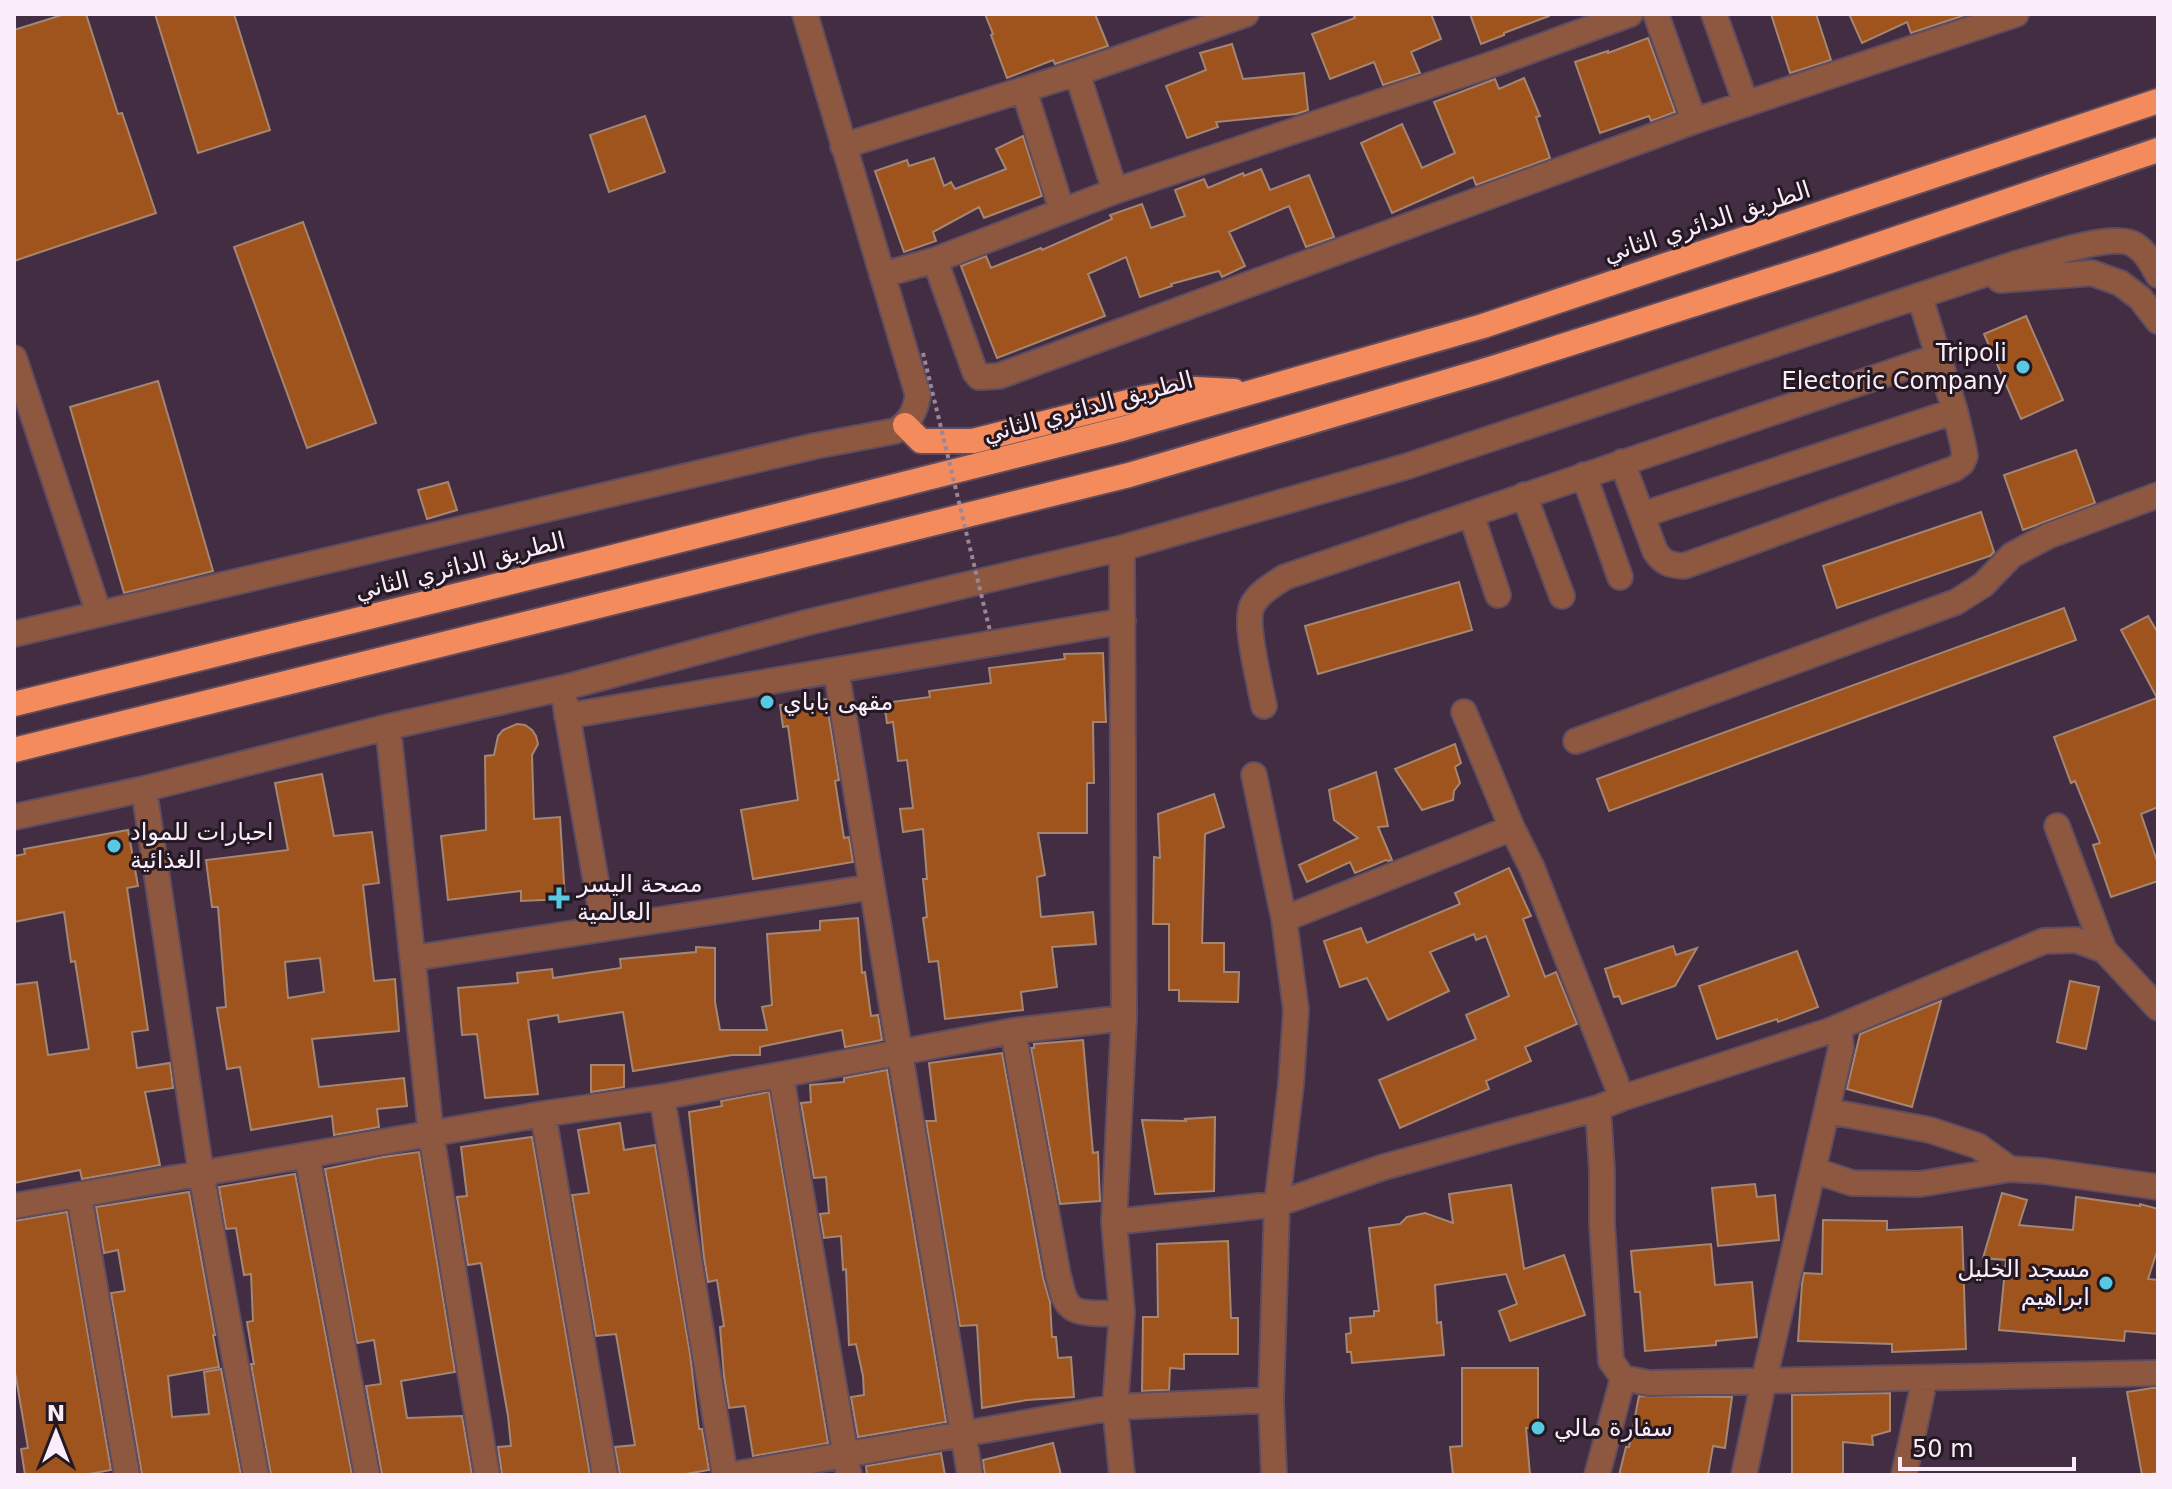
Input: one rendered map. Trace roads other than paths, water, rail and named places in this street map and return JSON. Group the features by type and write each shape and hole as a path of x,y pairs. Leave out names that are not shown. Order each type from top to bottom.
{"highway":[{"name":"الطريق الدائري الثاني","path":"14,704 1060,445 1252,392 1483,326 2158,101"},
{"path":"14,750 1129,475 1523,359 1830,261 2158,150"},
{"path":"905,425 921,441 973,441 1144,398 1195,389 1252,392"}],"street":[{"path":"14,634 815,446 895,431 905,425 915,410 918,395 805,14"},
{"path":"843,146 1077,73 1246,14"},
{"path":"882,275 935,260 1115,191 1496,63 1630,14"},
{"path":"1656,14 1694,121"},
{"path":"1714,14 1746,104"},
{"path":"935,260 975,372 979,377 999,376 1694,121 2016,14"},
{"path":"1077,73 1115,191"},
{"path":"1024,90 1062,211"},
{"path":"14,817 144,789 388,727 563,688 809,622 1122,548 1408,466 2018,263 2101,242 2119,239 2134,244 2148,257 2158,275"},
{"path":"1958,284 2092,273 2120,283 2140,298 2158,321"},
{"path":"1622,462 1655,551 1662,561 1684,566 1954,469 1965,456 1955,411 1920,297"},
{"path":"1264,706 1249,624 1252,605 1263,592 1285,577 1939,356"},
{"path":"14,358 99,614"},
{"path":"1642,515 1955,411"},
{"path":"1584,475 1620,577"},
{"path":"1524,495 1562,596"},
{"path":"1576,741 1956,602 1983,585 2012,555 2048,536 2158,495"},
{"path":"1471,514 1498,595"},
{"path":"1122,548 1124,1018 1114,1222 1122,1313 1115,1407 1122,1475"},
{"path":"567,716 1123,621"},
{"path":"836,670 970,1475"},
{"path":"563,688 604,928"},
{"path":"1464,712 1532,868 1622,1098"},
{"path":"388,727 431,1134 487,1475"},
{"path":"1254,775 1284,919 1296,1010 1277,1204 1271,1400 1274,1475"},
{"path":"144,789 201,1173 256,1475"},
{"path":"2057,826 2104,950 2158,1008"},
{"path":"1284,919 1512,828"},
{"path":"414,958 872,887"},
{"path":"1114,1222 1277,1204 1384,1167 1598,1108 1829,1031 2044,941 2076,940 2104,950"},
{"path":"14,1206 543,1114 662,1097 1013,1031 1124,1018"},
{"path":"1013,1031 1065,1299 1071,1308 1080,1312 1122,1313"},
{"path":"1744,1475 1841,1048 1840,1035 1829,1031"},
{"path":"781,1076 848,1465"},
{"path":"662,1097 728,1475 848,1465 963,1434 1115,1407 1271,1400"},
{"path":"1598,1108 1611,1361 1623,1378 1649,1383 2158,1373"},
{"path":"1827,1111 1930,1130 1978,1146 2010,1169"},
{"path":"543,1114 605,1475"},
{"path":"307,1155 367,1475"},
{"path":"1813,1170 1852,1183 1920,1184 2010,1169 2158,1187"},
{"path":"79,1195 127,1475"},
{"path":"1597,1475 1623,1378"},
{"path":"1904,1475 1925,1378"}],"place":[{"name":"Tripoli Electoric Company","path":"2023,367"},
{"name":"مقهى باباي","path":"767,702"},
{"name":"احبارات للمواد الغذائية","path":"114,846"},
{"name":"مصحة اليسر العالمية","path":"559,898"},
{"name":"مسجد الخليل ابراهيم","path":"2106,1283"},
{"name":"سفارة مالي","path":"1538,1428"}]}
